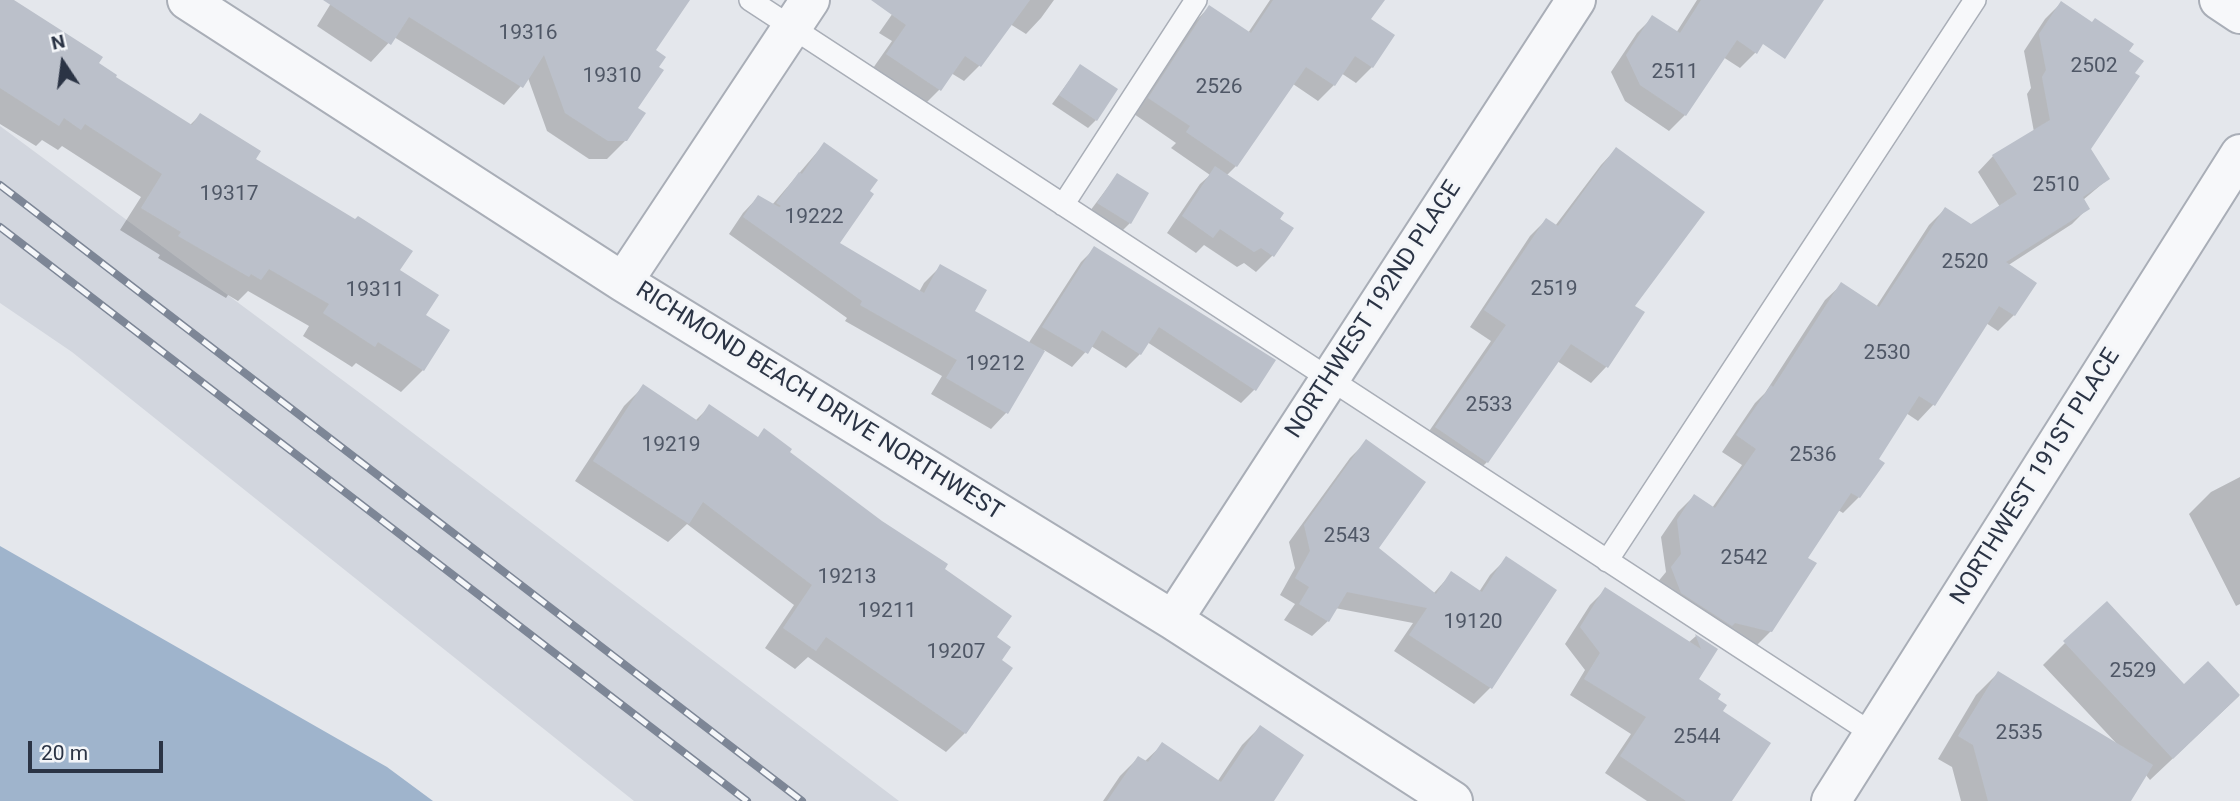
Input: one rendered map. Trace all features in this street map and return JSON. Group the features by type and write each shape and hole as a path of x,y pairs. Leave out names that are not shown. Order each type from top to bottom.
{"street":[{"name":"RICHMOND BEACH DRIVE NORTHWEST","path":"187,0 623,282 1173,620 1453,801"},
{"name":"NORTHWEST 192ND PLACE","path":"1173,620 1576,0"},
{"path":"2219,0 2240,14"},
{"path":"623,282 801,14"},
{"name":"NORTHWEST 191ST PLACE","path":"1831,801 2240,154"}],"lane":[{"path":"750,0 801,14 1063,205 1873,734"},
{"path":"1063,205 1196,0"},
{"path":"1607,561 1975,0"}],"shaded area":[{"path":"0,126 376,405 899,801 634,801 72,352 0,303"}],"water":[{"path":"0,546 387,767 433,801 0,801"}],"building":[{"path":"0,0 14,0 103,57 99,63 117,75 116,77 192,125 200,113 261,151 256,159 355,219 358,216 413,251 400,270 439,295 426,315 450,330 424,371 378,342 375,347 323,313 329,304 269,269 261,280 251,274 249,277 178,236 181,232 141,208 162,174 85,124 81,130 64,118 59,126 0,88"},
{"path":"323,0 690,0 656,50 666,57 659,67 664,70 638,108 646,113 627,141 608,141 565,113 544,55 523,88 409,17 391,45"},
{"path":"871,0 1030,0 981,67 965,56 941,91 886,54 906,25"},
{"path":"1273,0 1385,0 1371,19 1395,35 1373,68 1355,56 1335,86 1306,67 1237,167 1186,132 1190,126 1148,98 1209,5 1251,33"},
{"path":"1701,0 1824,0 1785,59 1763,44 1757,54 1737,40 1686,116 1640,85 1626,55 1652,15 1680,33"},
{"path":"2061,1 2092,22 2095,18 2134,44 2129,51 2144,61 2135,73 2140,76 2091,149 2110,179 2083,197 2090,209 2006,262 2037,283 2015,316 1999,306 1935,406 1919,396 1879,459 1885,463 1860,498 1851,493 1808,558 1817,563 1772,632 1735,623 1732,626 1681,593 1671,567 1681,554 1677,520 1694,494 1715,508 1756,449 1736,435 1771,385 1773,387 1841,282 1879,307 1945,207 1971,224 2017,194 1992,155 2050,120 2042,77 2046,70 2039,34"},
{"path":"1080,64 1118,89 1097,121 1059,95"},
{"path":"824,142 878,180 870,191 874,194 840,243 924,293 940,264 987,290 975,311 1045,351 1008,414 946,378 957,360 860,305 862,301 743,217 758,195 781,206 776,203 799,172 802,174"},
{"path":"1616,147 1705,212 1635,306 1645,312 1608,368 1571,344 1488,463 1435,427 1506,325 1484,310 1546,218 1558,226"},
{"path":"1215,166 1284,213 1280,219 1294,228 1274,257 1261,248 1254,252 1220,229 1213,238 1182,216"},
{"path":"1117,173 1149,193 1131,224 1097,203"},
{"path":"1094,246 1276,360 1256,391 1159,327 1141,355 1102,330 1088,354 1042,327"},
{"path":"643,384 698,421 709,404 758,437 764,428 792,449 790,452 882,521 948,564 945,569 1012,616 997,637 1011,647 1002,660 1013,668 966,734 826,637 816,651 783,628 812,585 703,502 689,524 593,461"},
{"path":"1366,439 1426,482 1379,548 1436,594 1451,571 1482,592 1506,556 1557,590 1492,689 1409,635 1427,608 1347,592 1329,622 1299,604 1309,587 1295,578 1310,551 1304,525"},
{"path":"1605,587 1701,649 1695,634 1718,649 1699,679 1721,694 1718,699 1727,705 1723,711 1771,743 1732,801 1686,801 1620,756 1646,717 1584,679 1600,653 1580,627"},
{"path":"2107,601 2184,684 2208,661 2240,695 2173,759 2063,641"},
{"path":"1998,671 2153,765 2131,801 1988,801 1973,745 1958,736"},
{"path":"1260,725 1304,755 1274,801 1107,801 1138,756 1148,762 1162,742 1221,782"}],"railway":[{"path":"0,185 802,801"},
{"path":"0,227 747,801"}]}
